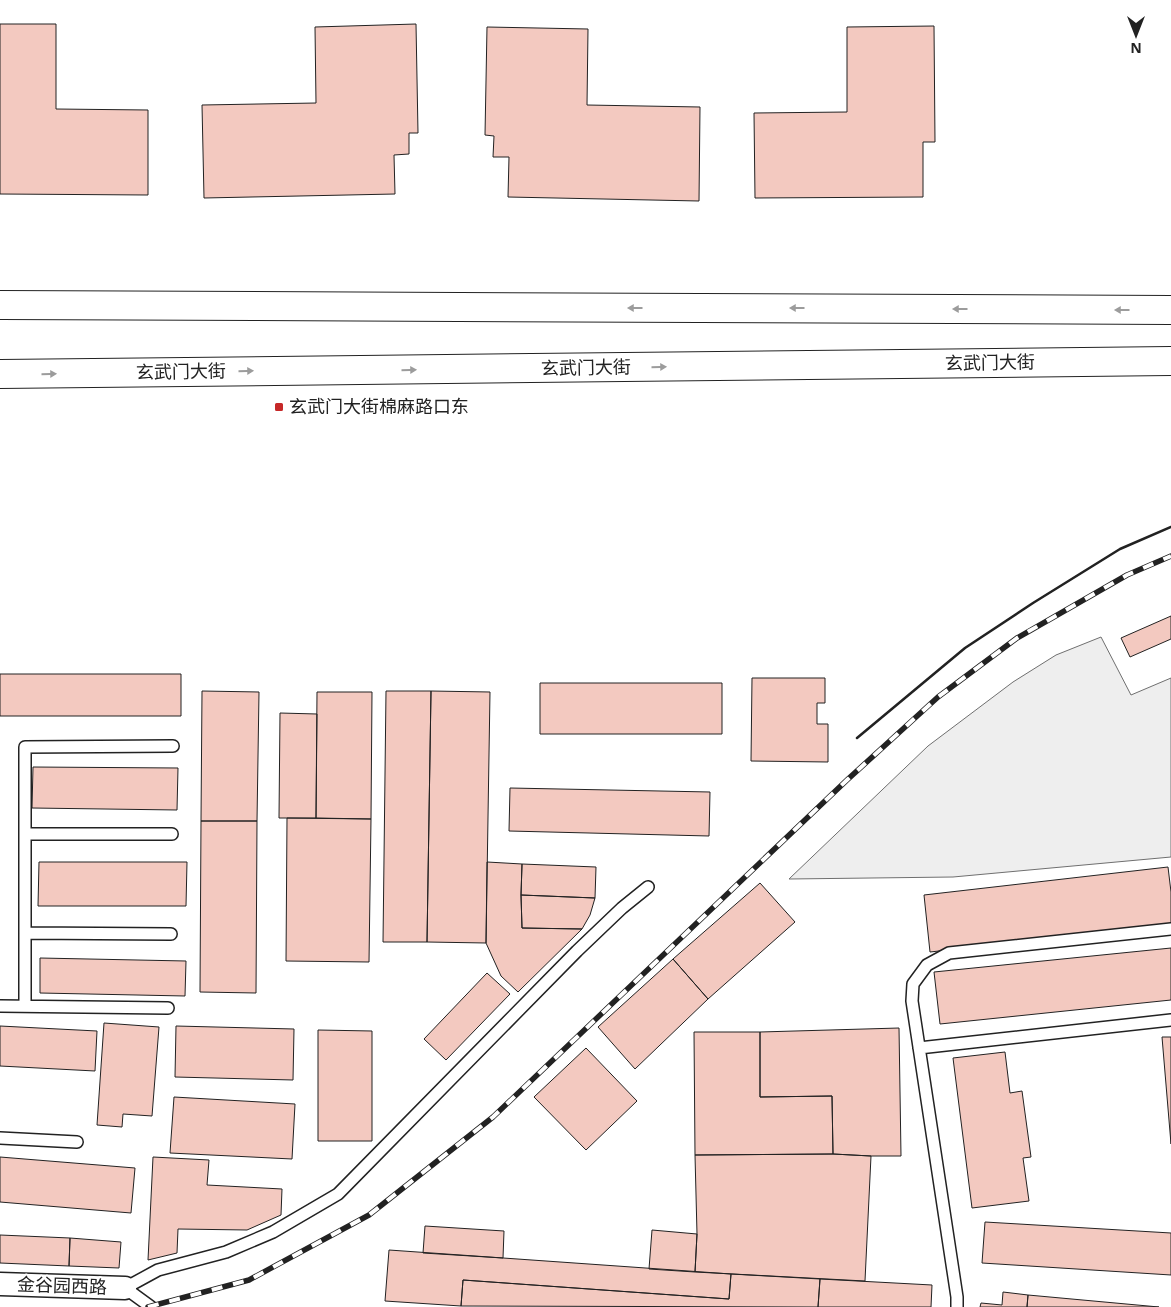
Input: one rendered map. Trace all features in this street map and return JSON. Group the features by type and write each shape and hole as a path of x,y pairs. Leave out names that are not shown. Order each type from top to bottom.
{"main road":[{"path":"0,305 1171,310"},
{"name":"玄武门大街","path":"0,374 1171,361"}],"street":[{"name":"金谷园西路","path":"0,1284 125,1288"}],"lane":[{"path":"25,1006 25,747 173,746"},
{"path":"25,834 172,834"},
{"path":"151,1307 125,1288 158,1270 226,1252 273,1232 338,1194 577,952 622,908 648,887"},
{"path":"957,1307 956,1287 912,1001 913,984 927,965 949,953 1171,928"},
{"path":"25,933 171,934"},
{"path":"0,1006 168,1008"},
{"path":"919,1048 1171,1020"},
{"path":"0,1138 77,1142"}],"shaded area":[{"path":"1101,637 1131,695 1171,678 1171,857 953,877 789,879 928,746 1013,682 1056,655"}],"building":[{"path":"0,24 56,24 56,109 148,110 148,195 0,194"},
{"path":"416,24 418,133 409,133 409,154 394,155 395,194 204,198 202,105 316,103 315,27"},
{"path":"934,26 935,142 923,142 923,197 755,198 754,113 847,112 847,27"},
{"path":"487,27 588,29 587,105 700,107 699,201 508,197 509,157 493,157 494,136 485,135"},
{"path":"1171,616 1171,639 1130,657 1121,638"},
{"path":"0,674 181,674 181,716 0,716"},
{"path":"752,678 825,678 825,703 817,703 817,724 828,724 828,762 751,761"},
{"path":"540,683 722,683 722,734 540,734"},
{"path":"202,691 259,692 257,821 201,821"},
{"path":"386,691 431,691 427,942 383,942"},
{"path":"431,691 490,692 486,943 427,942"},
{"path":"317,692 372,692 371,819 316,818"},
{"path":"280,713 317,714 316,818 279,818"},
{"path":"33,767 178,768 177,810 32,808"},
{"path":"510,788 710,792 709,836 509,831"},
{"path":"287,818 371,819 369,962 286,961"},
{"path":"201,821 257,821 256,993 200,992"},
{"path":"39,862 187,862 186,906 38,906"},
{"path":"487,862 522,864 522,928 582,929 518,992 501,976 486,943"},
{"path":"522,864 596,867 595,898 521,895"},
{"path":"1168,867 1171,892 1171,925 930,952 924,895"},
{"path":"760,883 795,922 708,999 673,959"},
{"path":"521,895 595,898 590,915 582,929 522,928"},
{"path":"1171,948 1171,1000 940,1024 934,972"},
{"path":"40,958 186,961 185,996 40,993"},
{"path":"673,959 708,999 635,1069 598,1027"},
{"path":"487,973 510,994 446,1060 424,1039"},
{"path":"104,1023 159,1027 152,1116 123,1114 122,1127 97,1125"},
{"path":"0,1026 97,1031 95,1071 0,1066"},
{"path":"176,1026 294,1029 293,1080 175,1077"},
{"path":"899,1028 901,1156 833,1154 832,1096 760,1097 760,1032"},
{"path":"318,1030 372,1031 372,1141 318,1141"},
{"path":"694,1032 760,1032 760,1097 832,1096 833,1154 695,1155"},
{"path":"1162,1037 1171,1037 1171,1144"},
{"path":"586,1048 637,1101 586,1150 534,1097"},
{"path":"1005,1052 1010,1093 1022,1091 1031,1157 1023,1158 1029,1201 972,1208 953,1058"},
{"path":"174,1097 295,1104 292,1159 170,1153"},
{"path":"833,1154 871,1156 865,1281 695,1272 697,1234 695,1155"},
{"path":"0,1157 135,1168 131,1213 0,1202"},
{"path":"153,1157 209,1160 207,1185 282,1189 281,1215 247,1230 178,1229 177,1253 148,1260"},
{"path":"985,1222 1171,1233 1171,1275 982,1263"},
{"path":"425,1226 504,1231 503,1258 423,1253"},
{"path":"652,1230 697,1234 695,1272 649,1269"},
{"path":"0,1235 70,1238 69,1266 0,1263"},
{"path":"70,1238 121,1242 119,1268 69,1266"},
{"path":"389,1250 731,1274 729,1299 463,1280 461,1306 385,1301"},
{"path":"731,1274 820,1279 818,1307 461,1306 463,1280 729,1299"},
{"path":"820,1279 932,1285 931,1307 818,1307"},
{"path":"1003,1292 1028,1295 1027,1307 980,1307 981,1303 1002,1305"},
{"path":"1028,1295 1159,1307 1027,1307"}],"railway":[{"path":"148,1307 249,1280 369,1215 493,1117 847,780 938,697 1017,638 1127,575 1171,556"}],"wall":[{"path":"857,738 965,648 1120,549 1171,527"}],"place":[{"name":"玄武门大街棉麻路口东","path":"279,407"}]}
